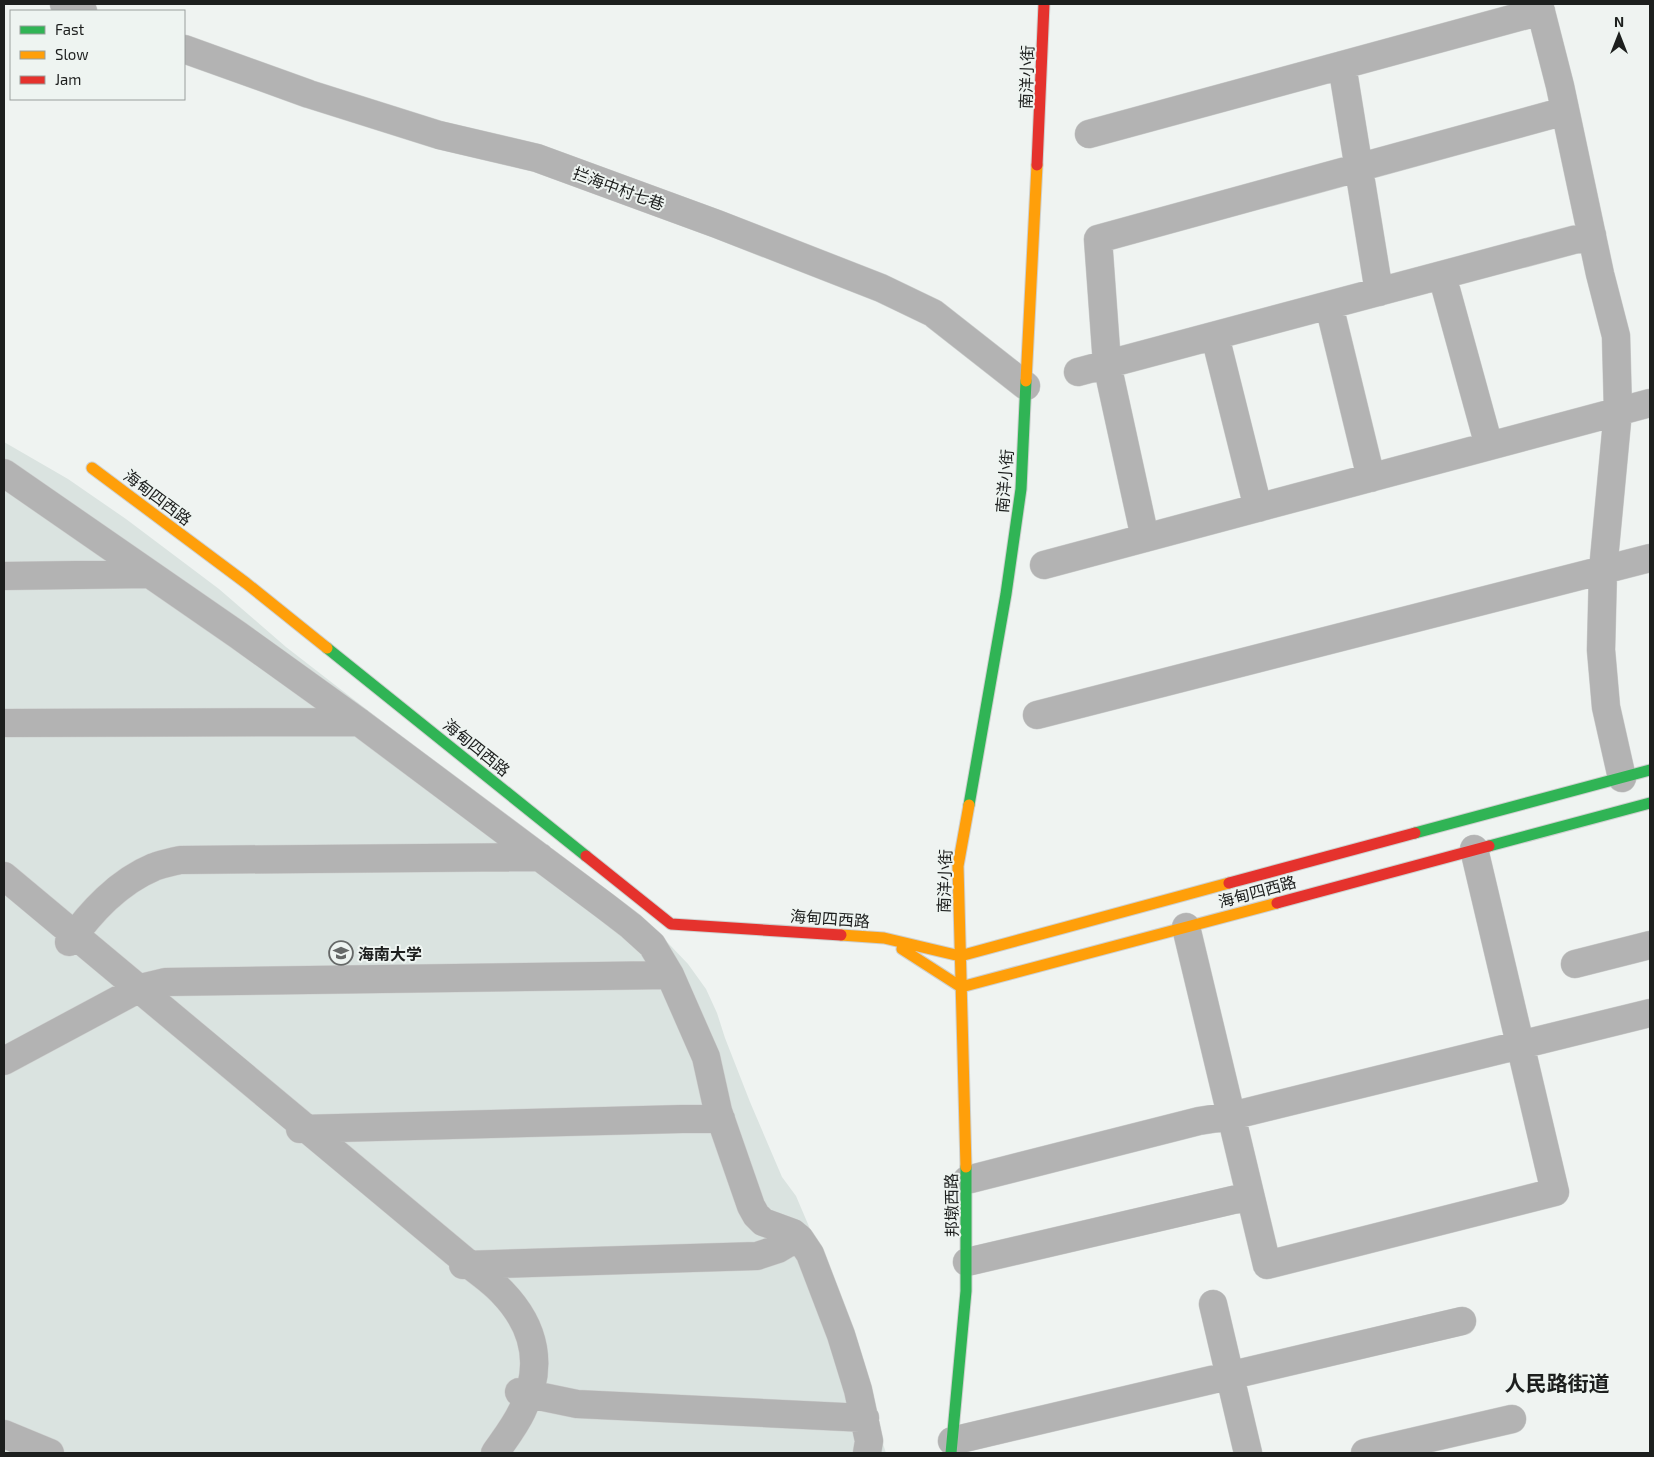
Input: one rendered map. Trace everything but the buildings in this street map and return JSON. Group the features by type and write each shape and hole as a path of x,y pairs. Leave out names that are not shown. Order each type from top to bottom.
{"street":[{"path":"64,4 80,10"},
{"name":"南洋小街","path":"960,956 958,866 1006,594 1021,489 1034,216 1042,102 1044,4"},
{"path":"1090,134 1342,65 1540,7 1616,336 1618,411 1603,570 1601,650 1606,707 1622,778"},
{"name":"拦海中村七巷","path":"185,49 309,94 439,135 537,158 717,224 881,288 933,313 1026,386"},
{"path":"1342,65 1379,292"},
{"path":"1145,538 1107,364 1098,239 1565,112"},
{"path":"1078,372 1592,235"},
{"path":"1442,275 1489,446"},
{"path":"1329,305 1371,478"},
{"path":"1215,336 1258,508"},
{"path":"1044,566 1650,403"},
{"name":"海甸四西路","path":"92,468 246,583 671,924 884,938 960,956 1650,770"},
{"path":"4,473 238,635 359,722 631,926 652,945 670,975 706,1057 721,1119 751,1206 763,1222 784,1229 798,1237 810,1254 834,1317 858,1390 869,1441 867,1453"},
{"path":"1037,715 1650,558"},
{"path":"4,576 148,574"},
{"path":"4,723 359,722"},
{"name":"海甸四西路","path":"884,938 960,987 1650,802"},
{"path":"1186,927 1267,1265 1555,1192 1474,849"},
{"path":"72,938 107,897 129,880 154,867 180,860 540,857"},
{"path":"4,876 72,938 463,1265 495,1297 512,1321 518,1335 524,1362 522,1412 495,1453"},
{"path":"4,889 72,938"},
{"path":"1575,964 1650,945"},
{"name":"邦墩西路","path":"952,1447 964,1318 967,1262 967,1180 960,956"},
{"path":"4,1061 135,990 165,982 670,975"},
{"path":"967,1180 1198,1121 1231,1116 1650,1013"},
{"path":"300,1128 721,1119"},
{"path":"967,1262 1250,1196"},
{"path":"463,1265 757,1256 778,1249 798,1237"},
{"path":"1213,1304 1248,1453"},
{"path":"952,1447 1229,1376 1462,1321"},
{"path":"524,1393 577,1404 865,1418"},
{"path":"482,1453 512,1406 524,1393"},
{"path":"1365,1453 1512,1419"},
{"path":"4,1434 50,1453"}],"shaded area":[{"name":"海南大学","path":"4,442 68,479 126,519 219,589 286,647 668,943 688,964 706,989 717,1013 750,1102 782,1177 796,1196 819,1250 886,1453 4,1453"}],"traffic: fast":[{"path":"969,805 1006,594 1021,489 1026,381"},
{"path":"327,648 586,856"},
{"path":"1415,833 1650,770"},
{"path":"1489,846 1650,803"},
{"path":"951,1453 966,1291 966,1167"}],"traffic: slow":[{"path":"1026,381 1037,165"},
{"path":"92,468 246,583 327,648"},
{"path":"966,1167 958,866 969,805"},
{"path":"841,935 884,938 960,956 1229,883"},
{"path":"902,949 961,987 1277,903"}],"traffic: jam":[{"path":"1037,165 1044,4"},
{"path":"1229,883 1415,833"},
{"path":"1277,903 1489,846"},
{"path":"586,856 671,924 841,935"}],"place":[{"name":"海南大学","path":"341,953"}],"district":[{"name":"人民路街道","path":"1557,1382"}]}
